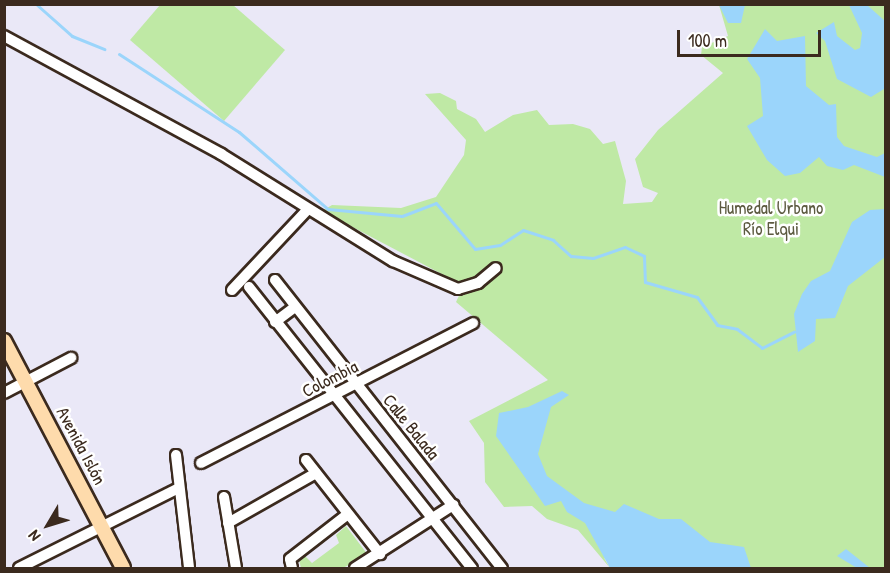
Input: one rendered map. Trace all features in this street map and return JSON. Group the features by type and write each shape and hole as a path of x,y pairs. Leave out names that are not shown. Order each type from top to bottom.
{"main road":[{"name":"Avenida Islón","path":"4,341 123,568"}],"street":[{"path":"4,36 221,154 393,261 458,289 478,284 496,268"},
{"path":"232,290 308,210"},
{"name":"Calle Balada","path":"275,280 355,385 502,568"},
{"path":"249,287 333,397 472,568"},
{"path":"275,322 295,307"},
{"name":"Colombia","path":"201,463 473,323"},
{"path":"4,393 71,358"},
{"path":"176,455 189,568"},
{"path":"306,460 380,554"},
{"path":"228,523 316,473"},
{"path":"19,568 179,488"},
{"path":"224,497 236,568"},
{"path":"355,568 435,522 453,505"},
{"path":"292,568 290,559 348,514"}],"green space":[{"path":"160,5 233,5 285,50 224,121 130,40"},
{"name":"Humedal Urbano Río Elqui","path":"719,5 885,5 885,568 617,568 604,558 610,568 578,530 547,519 532,506 504,507 485,482 484,443 469,421 548,380 456,302 466,281 455,281 322,211 332,205 401,208 436,197 464,155 466,140 425,94 440,93 456,101 457,109 476,119 485,132 513,115 537,110 549,125 573,124 590,129 603,144 615,141 626,181 623,204 652,202 658,193 643,187 635,159 658,130 723,73 701,55 702,47 728,36"},
{"path":"346,526 368,555 343,568 301,568 299,560 305,556 312,563 339,543 336,535"}],"water":[{"path":"719,5 745,5 741,23 728,23"},
{"path":"849,5 867,5 885,21 884,89 871,97 837,79 825,41 816,33 834,22 837,36 855,50 860,48 862,33"},
{"path":"765,29 777,41 805,36 806,86 829,105 836,104 837,137 844,146 877,157 885,153 885,177 854,165 843,170 827,166 819,157 800,173 785,176 767,160 747,126 763,116 760,78 747,59"},
{"path":"885,209 885,257 848,286 835,318 816,319 815,341 798,352 794,314 802,294 811,281 830,271 852,222 870,210"},
{"path":"562,391 569,395 551,407 538,454 547,476 584,503 615,512 624,504 659,519 681,519 710,542 744,547 751,568 610,568 585,523 567,512 561,501 545,506 496,436 499,413 528,407"},
{"path":"846,549 870,568 857,568 837,556"}],"waterway":[{"path":"36,4 72,36 105,49"},
{"path":"119,54 239,132 328,209 402,216 436,203 475,249 500,245 523,230 553,240 571,256 593,258 625,247 644,256 645,282 697,297 717,325 737,329 762,348 794,332"}]}
